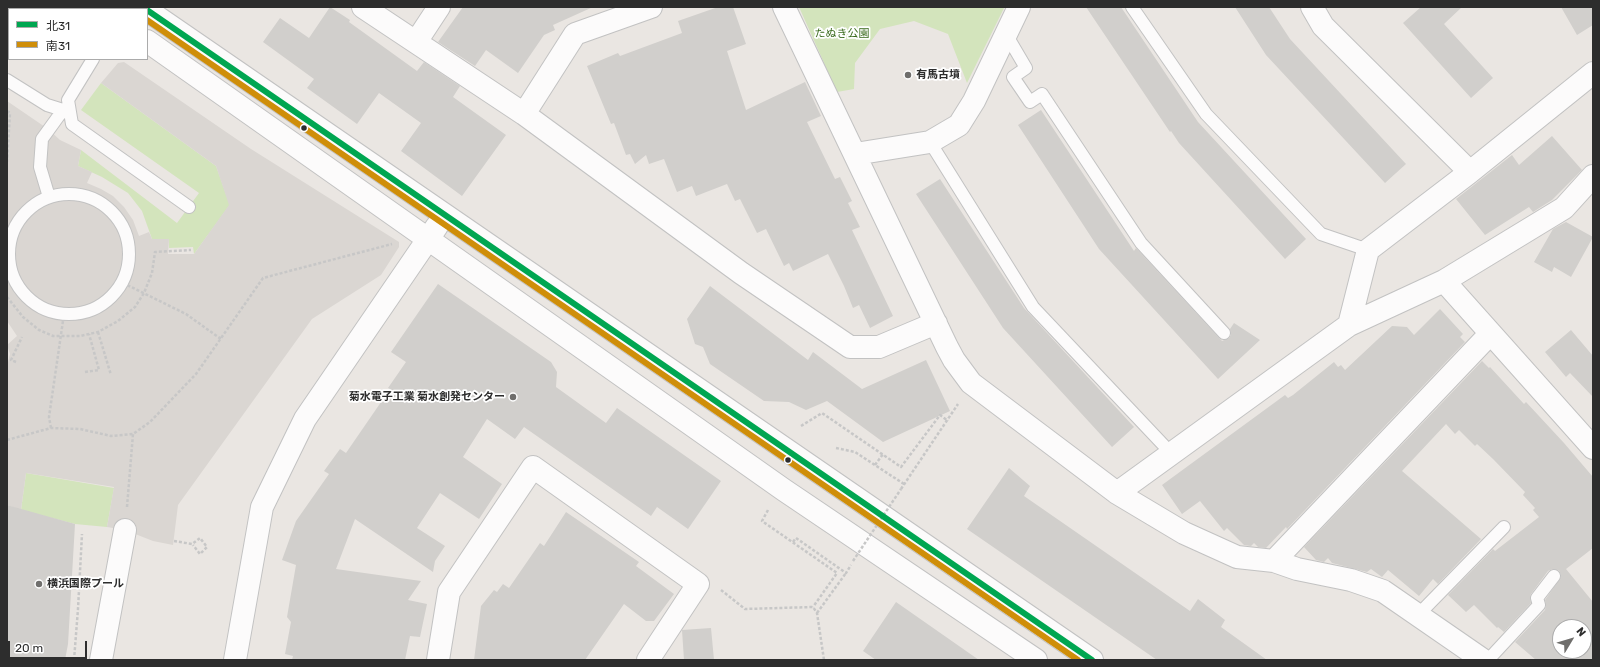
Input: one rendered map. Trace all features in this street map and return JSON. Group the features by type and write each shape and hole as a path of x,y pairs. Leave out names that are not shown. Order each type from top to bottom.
{"street":[{"path":"363,7 524,114 741,273 850,347 880,347 936,322"},
{"path":"416,42 439,7"},
{"path":"524,114 575,34 651,7"},
{"path":"784,7 954,360 971,383 1117,493 1184,533 1237,557 1274,561 1297,569 1351,580 1383,591 1483,660"},
{"path":"1312,7 1323,26 1470,172"},
{"path":"855,154 930,142 959,125 974,101 1006,34 1015,9"},
{"path":"148,10 1092,660"},
{"path":"148,42 784,490 1036,660"},
{"path":"1349,325 1368,250 1470,172 1593,73"},
{"path":"1117,493 1349,325 1444,281 1564,208 1593,176"},
{"path":"235,660 262,507 305,419 445,214"},
{"path":"1444,281 1593,448"},
{"path":"1274,561 1490,334"},
{"path":"438,660 450,592 533,467 698,584 648,660"},
{"path":"101,660 125,530"}],"lane":[{"path":"1132,7 1206,114 1321,234 1368,250"},
{"path":"1006,34 1026,68 1013,77 1030,102 1042,94 1142,243 1224,333"},
{"path":"92,60 68,100 67,112 72,124 189,207"},
{"path":"7,80 46,105 67,112"},
{"path":"49,197 40,167 42,138 67,112"},
{"path":"930,142 1033,307 1171,453"},
{"path":"74,193 93,198 109,209 122,224 129,242 130,263 123,283 110,299 93,310 73,315 52,313 34,304 19,289 10,270 8,251 12,232 22,215 37,202 55,195 74,193"},
{"path":"1418,615 1504,527"},
{"path":"1488,660 1539,605 1536,598 1554,576"}],"path":[{"path":"7,111 10,113 7,162"},
{"path":"7,440 51,428 80,429 111,436 133,434 150,422 196,374 263,278 399,242"},
{"path":"7,297 23,317 39,330 53,336 60,337 98,332 118,321 135,307 144,293 152,273 154,252 191,250"},
{"path":"123,283 186,314 221,339"},
{"path":"51,428 49,417 64,314"},
{"path":"98,332 111,375"},
{"path":"85,372 99,370 89,334"},
{"path":"16,362 11,360 22,336"},
{"path":"817,613 846,573 904,484 948,421 971,383"},
{"path":"801,426 822,414 901,467 940,415 948,421"},
{"path":"125,530 133,434"},
{"path":"836,448 855,452 904,484"},
{"path":"875,466 883,454"},
{"path":"769,509 762,521 837,573 813,607"},
{"path":"74,660 82,534"},
{"path":"174,541 192,544 200,538 207,546 200,554 193,545"},
{"path":"793,542 796,538 846,573"},
{"path":"698,584 713,584 745,609 813,607"},
{"path":"813,607 817,613 824,660"}],"green space":[{"name":"たぬき公園","path":"799,7 1004,8 967,83 948,34 914,21 880,29 855,63 854,89 837,92"},
{"path":"101,83 216,166 230,205 194,254 193,247 169,248 169,239 152,239 142,211 128,193 102,177 78,166 81,150 177,223 199,193 81,110"},
{"path":"26,473 114,488 107,527 75,524 21,510"}],"shaded area":[{"path":"124,62 251,149 399,242 399,247 381,275 312,319 178,505 173,545 153,541 125,530 107,527 114,487 26,473 21,510 7,505 7,366 10,354 7,345 17,336 7,321 7,101 48,129 60,140 81,150 78,166 92,172 87,183 113,196 124,207 133,220 139,236 149,232 152,239 169,239 168,254 194,254 229,205 216,166 101,83 118,63"}],"building":[{"path":"330,7 350,20 349,22 417,71 424,62 460,86 453,97 506,135 462,196 401,151 421,123 379,93 357,124 307,88 314,79 263,42 280,18 309,38"},
{"path":"463,7 593,7 553,25 555,30 544,35 518,73 486,50 475,66 438,42"},
{"path":"718,7 733,7 746,44 727,51 746,110 805,82 821,116 807,122 835,179 840,177 852,201 848,203 860,227 852,230 893,316 870,328 859,305 853,308 828,254 793,271 789,263 784,266 766,229 757,233 740,199 735,201 727,184 696,196 692,186 677,192 664,159 649,164 646,155 635,164 630,154 626,155 614,123 611,124 587,66 618,53 620,56 682,33 678,21"},
{"path":"1086,7 1121,7 1198,122 1306,239 1285,259 1179,143 1171,131 1170,132"},
{"path":"1235,7 1269,7 1290,39 1406,164 1385,183 1266,55"},
{"path":"1421,7 1462,7 1444,24 1493,78 1471,98 1403,23"},
{"path":"1561,7 1593,7 1593,25 1577,35"},
{"path":"1041,110 1134,251 1136,248 1222,341 1229,338 1231,335 1230,329 1234,323 1260,340 1218,379 1099,249 1018,125"},
{"path":"1552,136 1582,170 1552,200 1533,212 1529,207 1485,235 1456,199 1512,155 1519,165"},
{"path":"940,179 1024,308 1134,427 1112,447 1003,328 916,194"},
{"path":"1566,222 1593,237 1571,277 1554,267 1552,272 1534,262 1553,229"},
{"path":"438,284 551,362 557,372 556,387 606,423 617,408 721,481 688,529 657,507 651,516 524,427 515,439 487,419 463,457 502,484 479,519 440,493 417,528 445,546 435,561 433,572 355,519 336,569 421,581 408,600 427,604 420,637 410,636 405,660 292,660 293,656 285,654 291,622 287,617 296,565 282,560 296,521 329,474 324,471 340,449 346,453 390,389 388,388 406,362 391,352"},
{"path":"710,286 808,360 813,352 862,389 926,360 950,411 883,442 827,401 806,410 789,402 764,401 710,364 703,347 695,344 687,319"},
{"path":"1440,309 1463,334 1460,337 1465,342 1287,529 1286,527 1266,548 1258,547 1254,543 1251,546 1244,545 1227,528 1224,531 1200,501 1182,514 1162,485 1285,395 1288,398 1293,395 1334,362 1338,367 1341,365 1345,370 1392,326 1407,327 1414,335"},
{"path":"1571,330 1593,356 1593,397 1570,373 1566,377 1545,352"},
{"path":"1482,361 1489,368 1490,367 1524,404 1526,402 1593,477 1593,548 1566,569 1593,602 1593,660 1536,660 1515,642 1545,610 1545,600 1561,577 1558,570 1552,569 1548,571 1531,594 1531,603 1504,632 1498,627 1497,628 1474,605 1466,612 1448,595 1493,549 1495,551 1539,517 1533,510 1535,508 1523,495 1525,492 1493,459 1477,444 1475,446 1459,430 1455,434 1446,424 1402,471 1481,539 1438,584 1433,579 1419,596 1388,570 1382,577 1371,569 1367,572 1332,563 1328,558 1324,562 1316,560 1304,547"},
{"path":"1009,468 1030,486 1024,496 1190,611 1198,599 1225,620 1221,627 1267,660 1157,660 967,529"},
{"name":"横浜国際プール","path":"7,505 75,524 68,644 65,660 7,660"},
{"path":"566,512 639,562 636,566 674,594 654,621 646,621 624,604 585,660 474,660 481,606 494,590 497,592 503,584 509,588 540,543 544,546"},
{"path":"896,602 979,660 876,660 863,651"},
{"path":"711,628 714,660 684,660 682,630"}],"transit line":[{"name":"北31","path":"148,11 1092,660"},
{"name":"南31","path":"148,21 1078,660"}],"place":[{"name":"有馬古墳","path":"908,75"},
{"name":"菊水電子工業 菊水創発センター","path":"513,397"},
{"name":"横浜国際プール","path":"39,584"}]}
